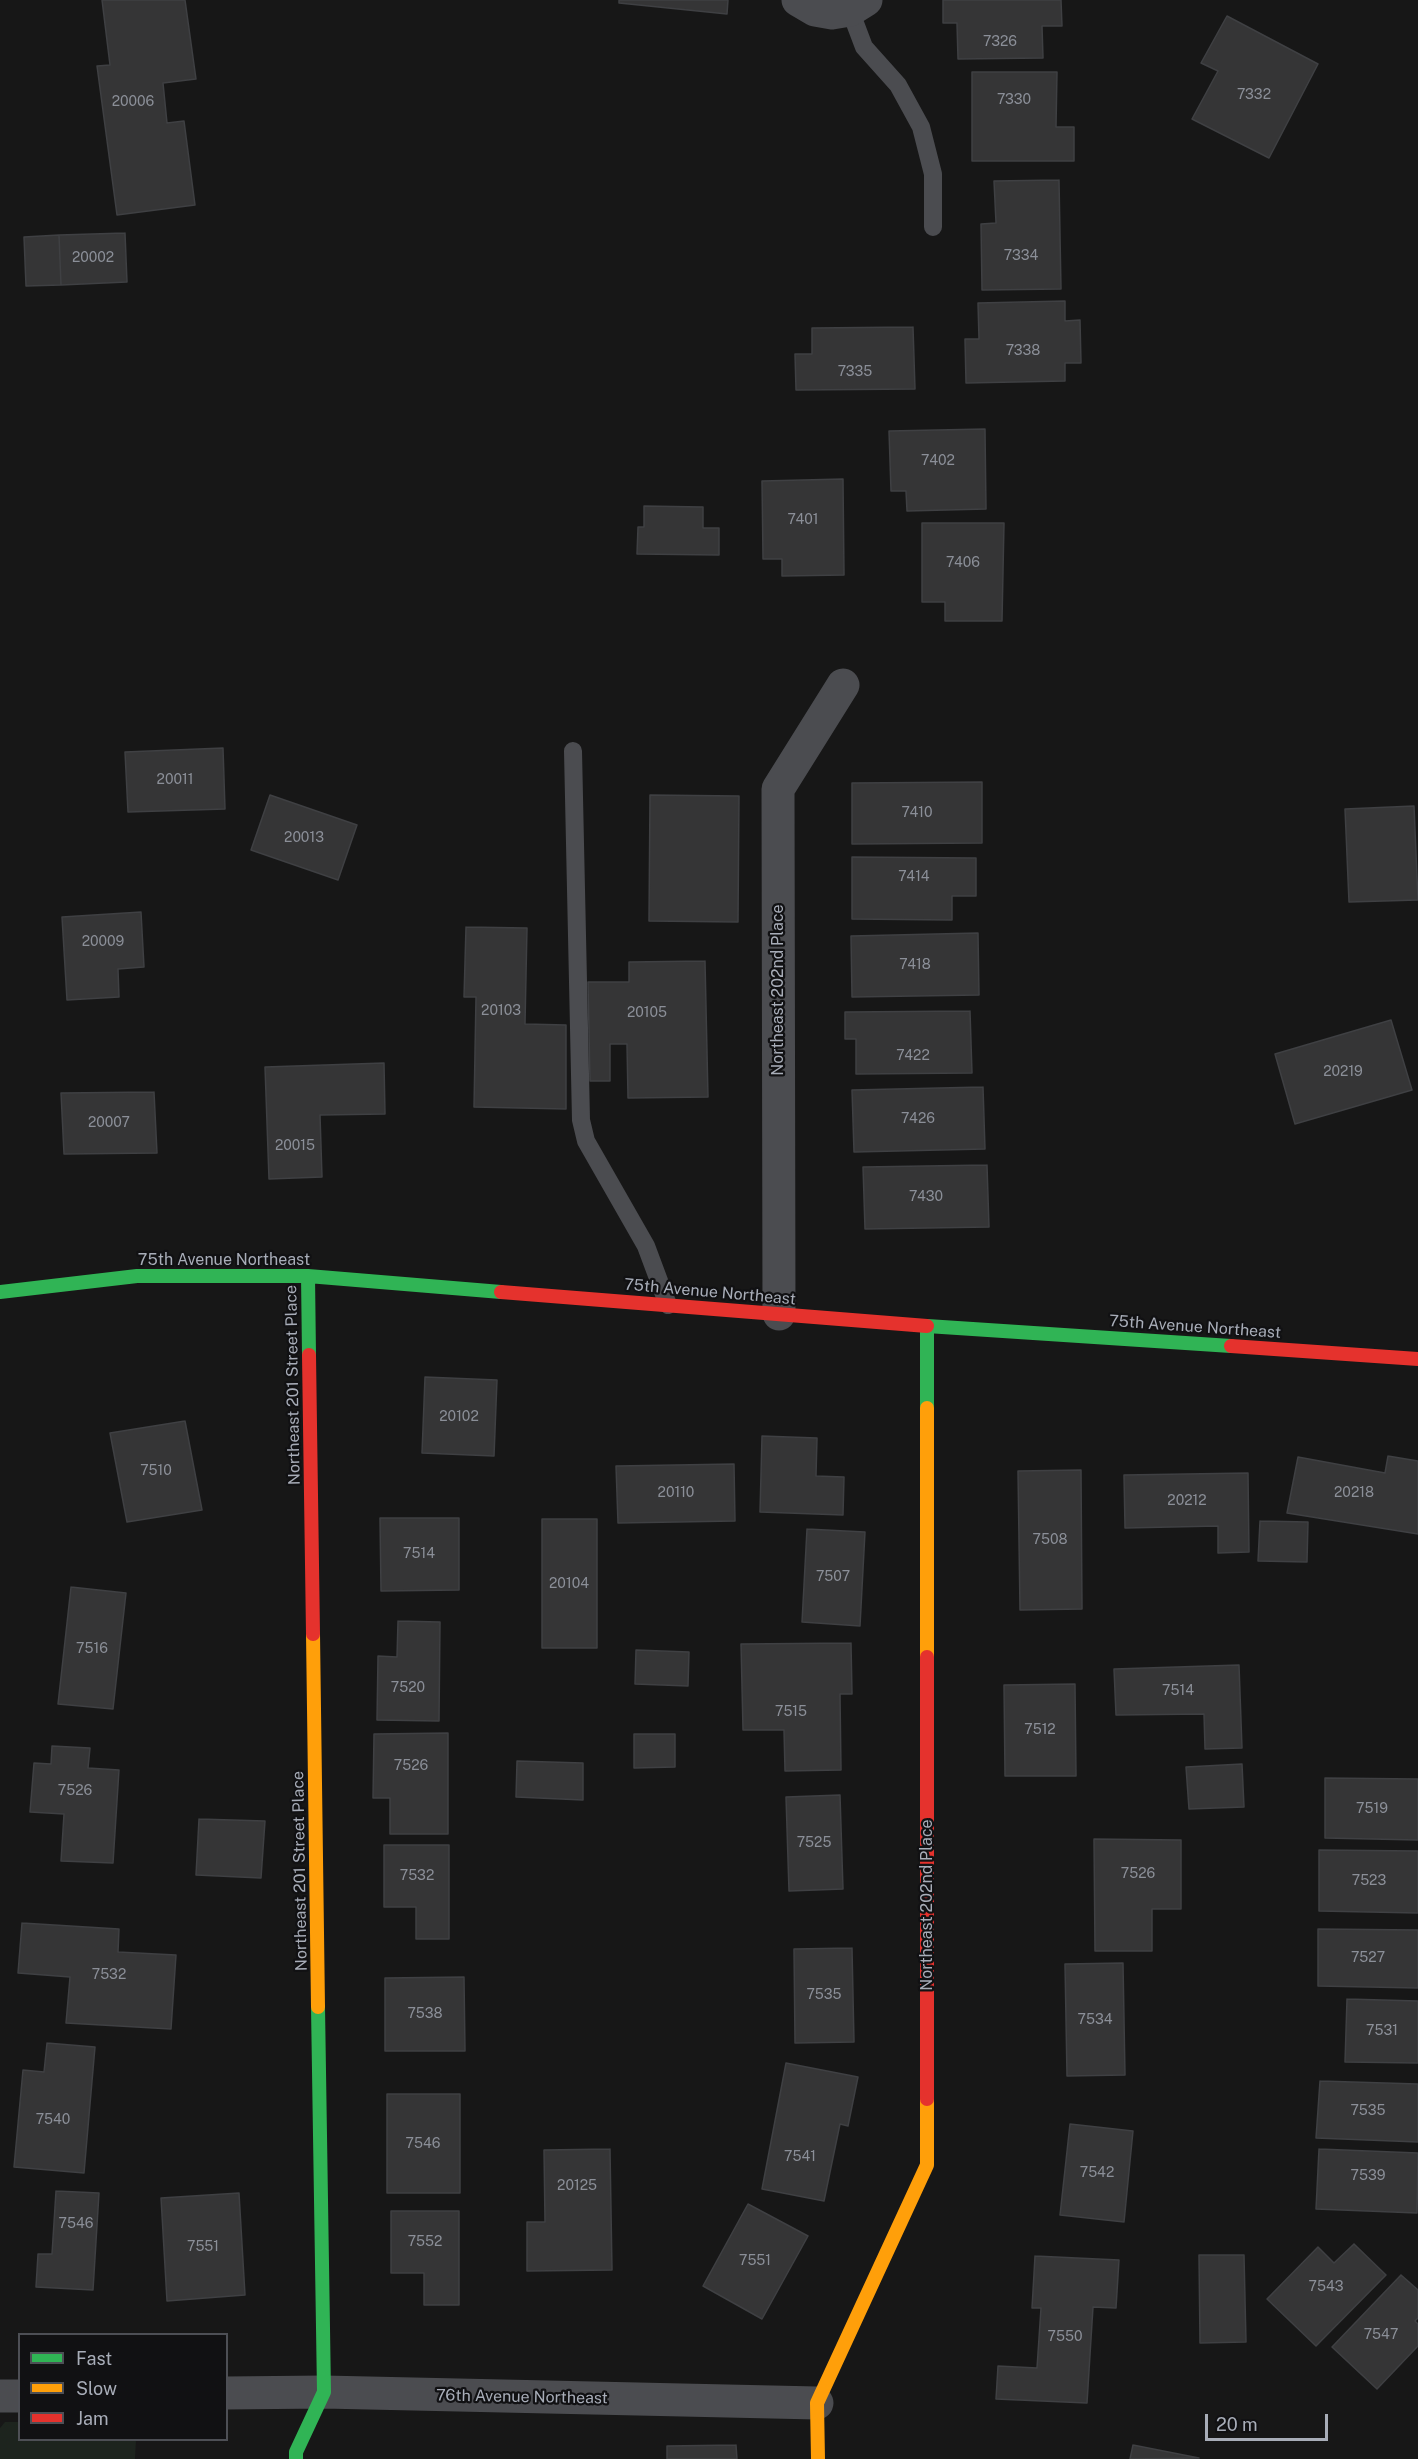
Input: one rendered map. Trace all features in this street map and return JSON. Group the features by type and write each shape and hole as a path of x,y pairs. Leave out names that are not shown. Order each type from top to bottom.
{"street":[{"path":"798,0 814,10 832,13 858,5"},
{"name":"Northeast 202nd Place","path":"779,1314 778,789 843,685"},
{"name":"75th Avenue Northeast","path":"0,1292 137,1276 308,1276 927,1326 1418,1359"},
{"name":"Northeast 201 Street Place","path":"296,2459 296,2452 324,2392 308,1276"},
{"name":"Northeast 202nd Place","path":"818,2459 817,2403 927,2165 927,1326"},
{"name":"76th Avenue Northeast","path":"228,2393 324,2392 817,2403"},
{"path":"0,2396 18,2396"}],"lane":[{"path":"858,5 864,47 898,85 921,127 933,174 933,227"},
{"path":"573,751 581,1120 586,1141 646,1246 668,1305"}],"shaded area":[{"path":"5,2422 18,2422 18,2441 136,2441 135,2459 0,2459 0,2428"}],"building":[{"path":"102,0 185,0 196,79 163,83 167,123 184,121 195,205 117,215 97,66 110,65"},
{"path":"619,0 728,0 727,14 619,3"},
{"path":"943,0 1061,0 1062,26 1042,26 1043,58 958,59 957,23 943,23"},
{"path":"1227,16 1318,64 1269,158 1192,119 1218,71 1201,63"},
{"path":"972,72 1057,72 1056,127 1074,127 1074,161 972,161"},
{"path":"1059,180 1061,289 982,290 981,224 996,223 994,181"},
{"path":"125,233 127,282 61,285 59,235"},
{"path":"59,235 61,285 26,286 24,237"},
{"path":"1065,301 1065,321 1080,320 1081,363 1065,363 1065,381 966,383 965,339 979,339 978,303"},
{"path":"913,327 915,389 796,390 795,354 812,354 812,328"},
{"path":"985,429 986,509 907,511 906,491 891,491 889,431"},
{"path":"843,479 844,575 782,576 782,559 763,559 762,481"},
{"path":"644,506 703,507 703,528 719,528 719,555 637,554 638,527 644,527"},
{"path":"922,523 1004,523 1002,621 945,621 945,602 922,602"},
{"path":"223,748 225,809 128,812 125,752"},
{"path":"982,782 982,843 852,844 852,783"},
{"path":"270,795 357,825 338,880 251,850"},
{"path":"650,795 739,796 738,922 649,921"},
{"path":"1414,806 1418,900 1349,902 1345,809"},
{"path":"852,857 976,858 976,896 952,896 952,920 852,919"},
{"path":"141,912 144,967 118,969 119,997 67,1000 62,917"},
{"path":"466,927 527,928 525,1024 566,1025 566,1109 474,1107 476,997 464,997"},
{"path":"978,933 979,995 852,997 851,936"},
{"path":"705,961 708,1097 628,1098 627,1044 610,1044 610,1081 590,1081 588,982 629,982 629,962"},
{"path":"970,1011 972,1073 856,1074 856,1039 845,1039 845,1012"},
{"path":"1391,1020 1412,1090 1295,1124 1275,1054"},
{"path":"384,1063 385,1114 320,1115 322,1177 269,1179 265,1067"},
{"path":"983,1087 985,1149 854,1152 852,1090"},
{"path":"154,1092 157,1153 64,1154 61,1093"},
{"path":"987,1165 989,1227 865,1229 863,1167"},
{"path":"425,1377 497,1380 494,1456 422,1453"},
{"path":"185,1421 202,1510 127,1522 110,1433"},
{"path":"762,1436 817,1438 816,1476 844,1477 843,1515 760,1512"},
{"path":"1388,1456 1418,1461 1418,1534 1287,1513 1298,1457 1385,1473"},
{"path":"734,1464 735,1521 618,1523 616,1466"},
{"path":"1081,1470 1082,1609 1020,1610 1018,1471"},
{"path":"1248,1473 1249,1552 1218,1553 1218,1526 1125,1528 1124,1475"},
{"path":"380,1518 459,1518 459,1590 381,1591"},
{"path":"542,1519 597,1519 597,1648 542,1648"},
{"path":"1260,1521 1308,1522 1307,1562 1258,1561"},
{"path":"807,1529 865,1532 860,1626 802,1622"},
{"path":"71,1587 126,1593 113,1709 58,1704"},
{"path":"398,1621 440,1622 439,1721 377,1720 378,1656 397,1657"},
{"path":"851,1643 852,1694 840,1694 841,1770 785,1771 784,1730 743,1730 741,1644"},
{"path":"636,1650 689,1652 688,1686 635,1684"},
{"path":"1239,1665 1242,1748 1205,1749 1204,1714 1116,1715 1114,1669"},
{"path":"1075,1684 1076,1776 1005,1776 1004,1685"},
{"path":"448,1733 448,1834 390,1834 390,1798 373,1798 374,1734"},
{"path":"634,1734 675,1734 675,1767 634,1768"},
{"path":"52,1746 90,1748 88,1768 119,1770 113,1863 61,1861 64,1814 30,1812 34,1763 51,1764"},
{"path":"517,1761 583,1763 583,1800 516,1797"},
{"path":"1242,1764 1244,1807 1189,1809 1186,1767"},
{"path":"1325,1778 1418,1779 1418,1840 1325,1838"},
{"path":"840,1795 843,1889 789,1891 786,1797"},
{"path":"199,1819 265,1821 261,1878 196,1875"},
{"path":"1094,1839 1181,1840 1181,1909 1152,1909 1152,1951 1095,1951"},
{"path":"384,1845 449,1845 449,1939 416,1939 416,1907 384,1907"},
{"path":"1319,1850 1418,1851 1418,1913 1319,1911"},
{"path":"22,1923 119,1929 118,1952 176,1955 171,2029 66,2023 70,1977 18,1973"},
{"path":"1318,1929 1418,1930 1418,1988 1318,1986"},
{"path":"852,1948 854,2042 795,2043 794,1949"},
{"path":"1123,1963 1125,2075 1067,2076 1065,1964"},
{"path":"464,1977 465,2051 385,2051 385,1978"},
{"path":"1347,1999 1418,2001 1418,2063 1345,2062"},
{"path":"47,2043 95,2047 84,2173 14,2167 23,2070 44,2072"},
{"path":"786,2063 858,2077 848,2126 840,2124 824,2201 762,2189"},
{"path":"1320,2081 1418,2084 1418,2142 1316,2138"},
{"path":"387,2094 460,2094 460,2193 387,2193"},
{"path":"1070,2124 1133,2131 1124,2222 1060,2215"},
{"path":"610,2149 612,2270 527,2271 527,2222 545,2222 544,2150"},
{"path":"1319,2149 1418,2153 1417,2213 1316,2209"},
{"path":"56,2191 99,2193 93,2290 36,2287 38,2254 52,2254"},
{"path":"239,2193 245,2295 167,2301 161,2198"},
{"path":"748,2204 808,2236 762,2319 703,2286"},
{"path":"391,2211 459,2211 459,2305 424,2305 424,2273 391,2273"},
{"path":"1354,2244 1386,2275 1316,2346 1267,2299 1318,2247 1334,2263"},
{"path":"1199,2255 1244,2255 1246,2342 1200,2343"},
{"path":"1035,2256 1119,2260 1116,2308 1093,2307 1087,2403 996,2399 998,2366 1037,2368 1041,2308 1032,2308"},
{"path":"1401,2275 1418,2290 1418,2318 1415,2321 1418,2324 1418,2346 1377,2389 1332,2347"},
{"path":"736,2445 737,2459 667,2459 667,2446"},
{"path":"1133,2445 1199,2458 1130,2459"}],"traffic: fast":[{"path":"0,1292 137,1276 308,1276 501,1292"},
{"path":"308,1276 309,1355"},
{"path":"927,1326 1231,1346"},
{"path":"927,1326 927,1408"},
{"path":"296,2459 296,2452 324,2392 318,2007"}],"traffic: slow":[{"path":"927,1408 927,1657"},
{"path":"313,1634 318,2007"},
{"path":"818,2459 817,2403 927,2165 927,2099"}],"traffic: jam":[{"path":"501,1292 927,1326"},
{"path":"1231,1346 1418,1359"},
{"path":"309,1355 313,1634"},
{"path":"927,1657 927,2099"}]}
